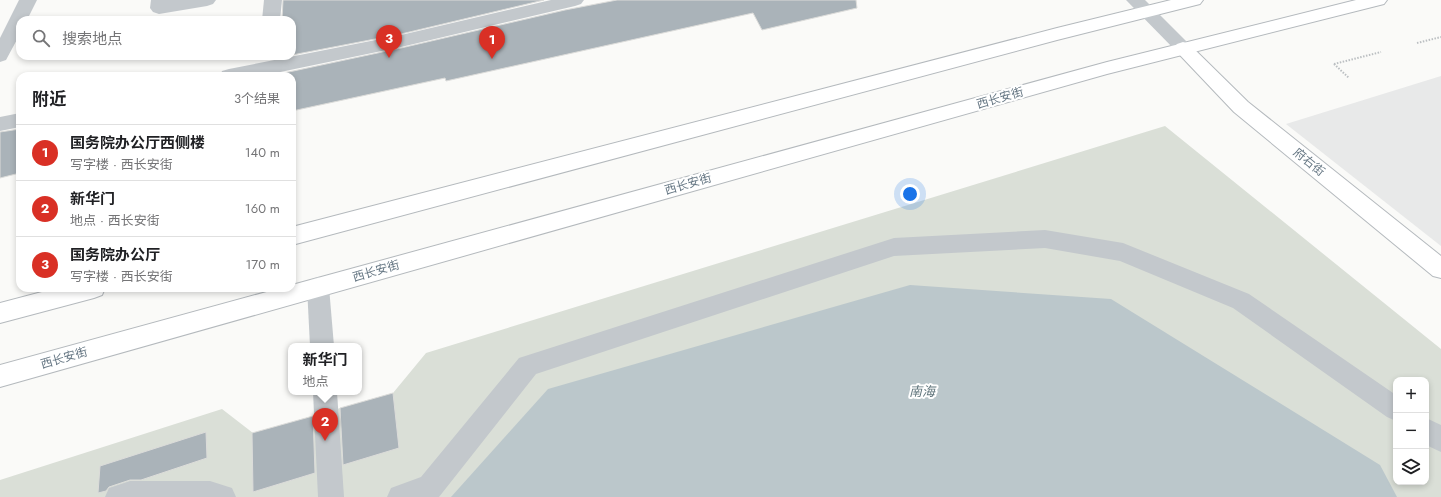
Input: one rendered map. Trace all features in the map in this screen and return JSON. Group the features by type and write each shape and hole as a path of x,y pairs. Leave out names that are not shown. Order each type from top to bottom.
{"main road":[{"path":"296,235 1057,34 1140,6 1194,0"},
{"name":"西长安街","path":"0,376 1100,70 1378,0"},
{"name":"府右街","path":"1183,48 1240,107 1441,268"},
{"path":"0,313 79,292"}],"street":[{"path":"20,16 28,0"},
{"path":"160,0 159,8 207,0"},
{"path":"271,16 273,0"},
{"path":"296,58 408,39 575,0"},
{"path":"1140,6 1183,48"},
{"path":"1,53 16,24"},
{"path":"240,72 269,62 281,60"},
{"path":"0,124 16,121"},
{"path":"400,497 429,488 528,366 894,247 1045,239 1123,252 1241,302 1393,407"},
{"path":"318,287 322,343"},
{"path":"325,395 331,497"},
{"path":"1429,432 1441,440"},
{"path":"118,497 130,494 210,494 223,497"}],"path":[{"path":"1417,43 1441,37"},
{"path":"1349,78 1334,64 1381,52"}],"shaded area":[{"path":"1441,76 1441,246 1286,124"},
{"path":"1165,126 1441,349 1441,497 0,497 0,480 222,409 253,433 393,393 426,353"}],"water":[{"name":"南海","path":"910,285 1111,299 1380,465 1397,497 451,497 548,389"}],"building":[{"path":"283,0 544,0 401,34 296,54 296,16 282,16"},
{"path":"617,0 856,0 857,8 762,30 753,13 446,81 445,78 296,110 296,72 289,72 565,10"},
{"path":"16,130 16,174 0,178 0,132"},
{"path":"393,393 399,448 343,465 340,408"},
{"path":"313,416 315,473 253,492 252,433"},
{"path":"206,432 207,458 141,480 130,480 109,487 106,491 98,493 100,466"}],"place":[{"name":"国务院办公厅","path":"389,58"},
{"name":"国务院办公厅西侧楼","path":"492,59"},
{"name":"新华门","path":"325,441"}]}
